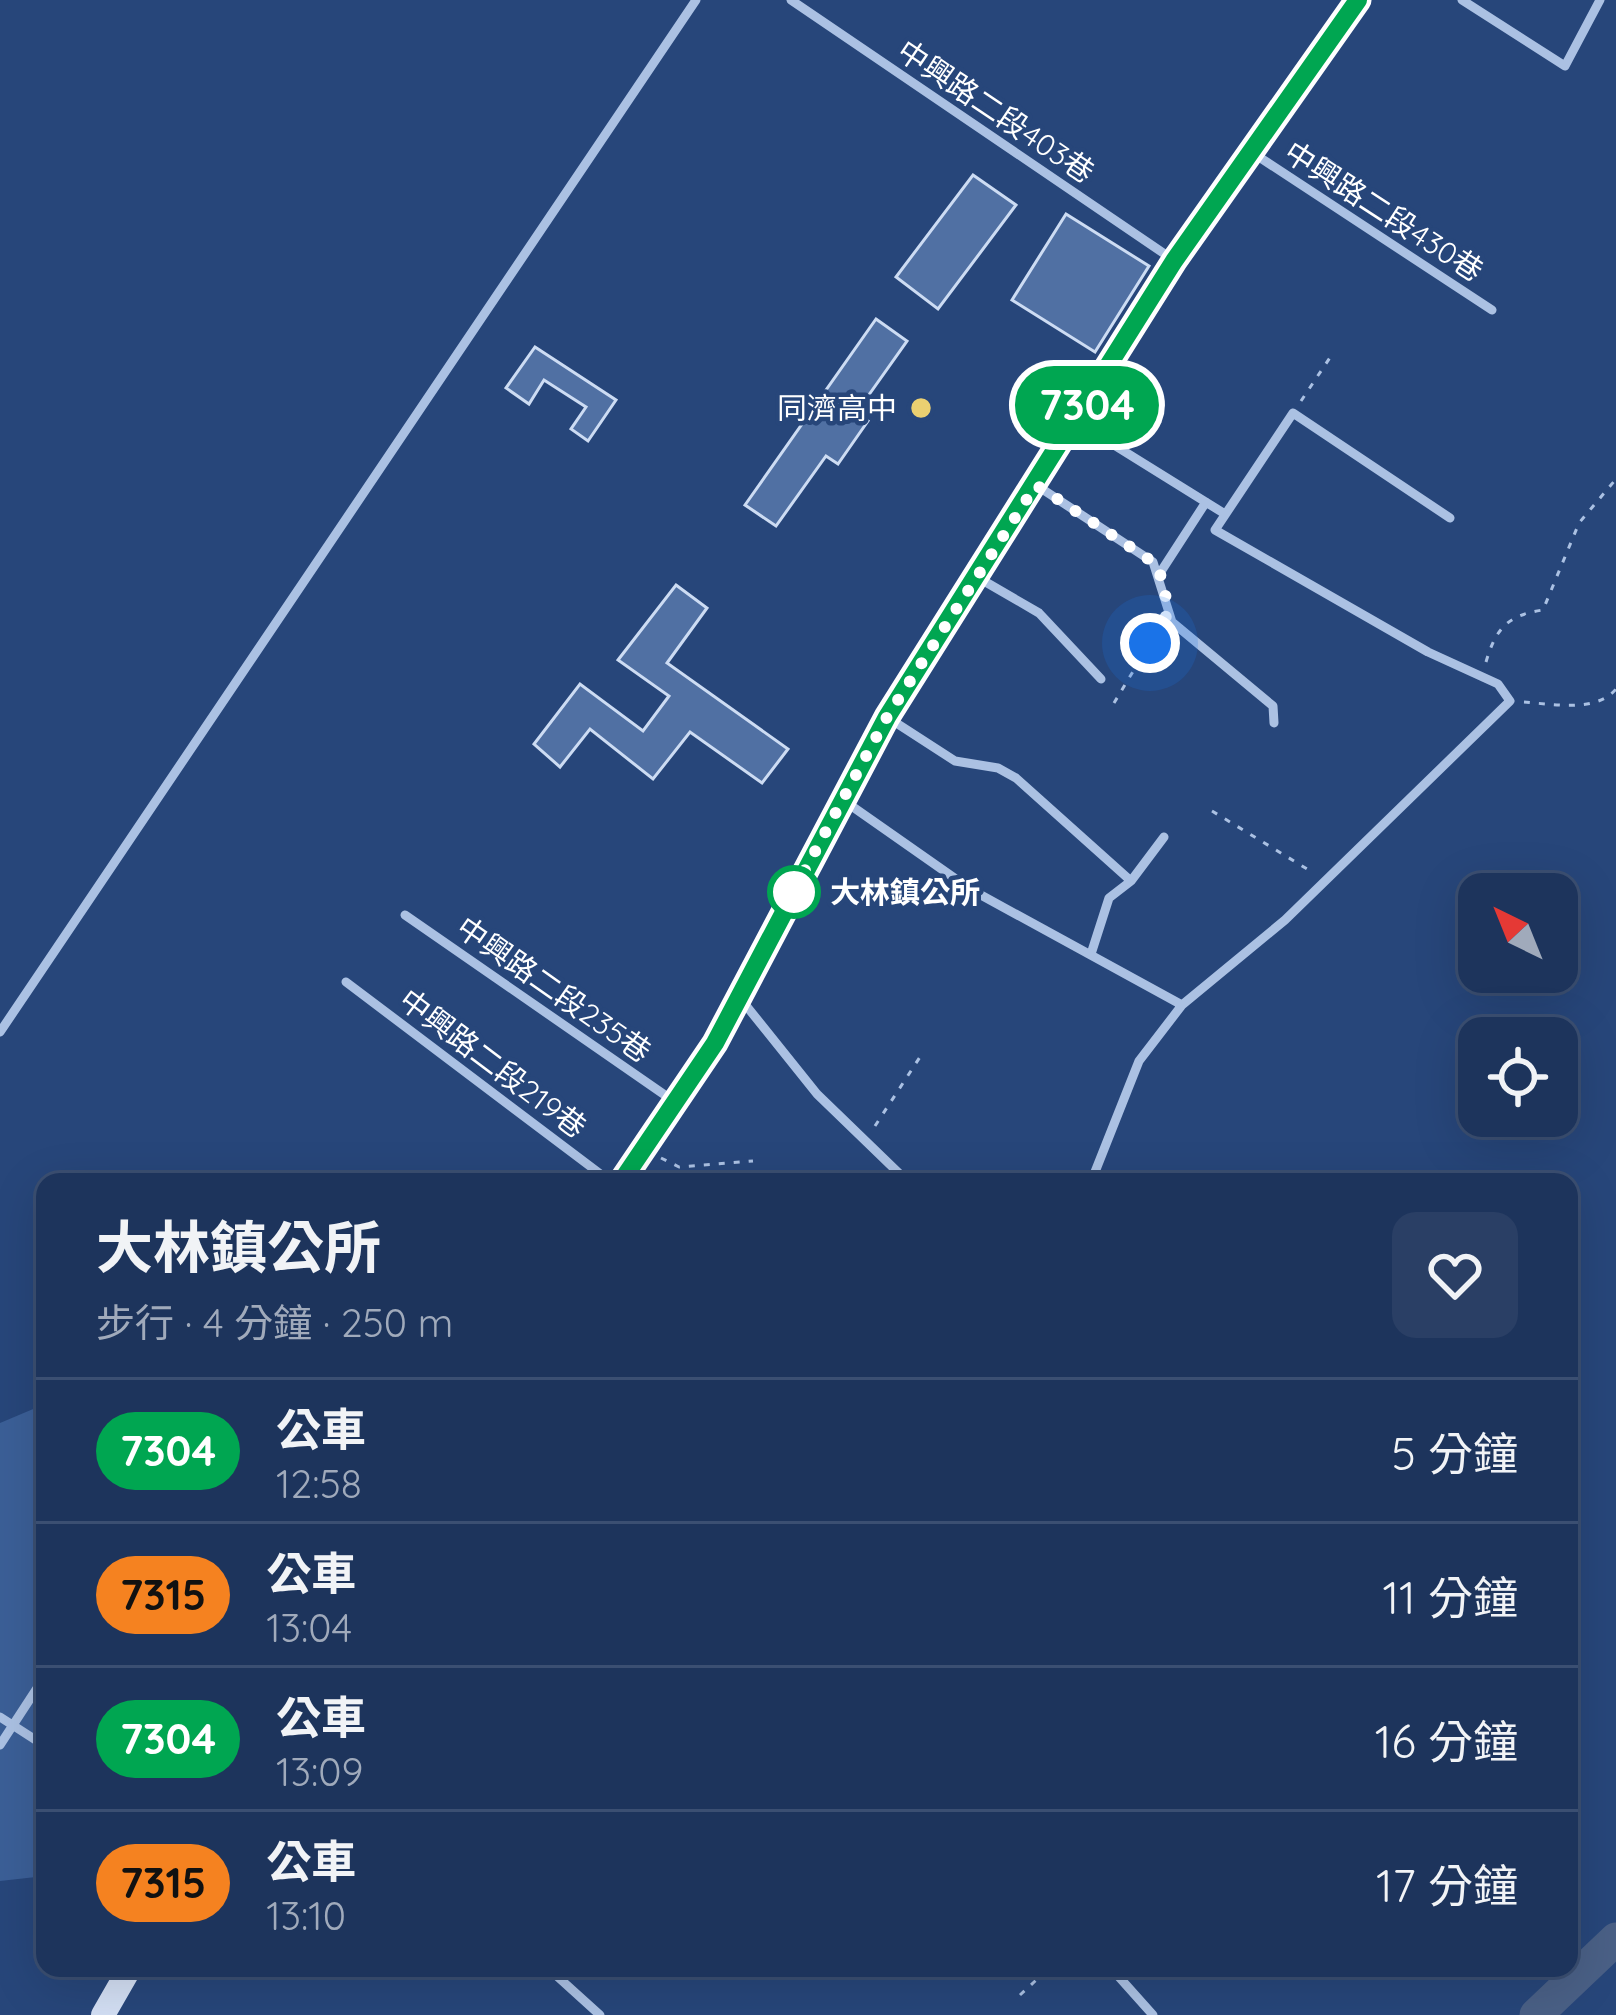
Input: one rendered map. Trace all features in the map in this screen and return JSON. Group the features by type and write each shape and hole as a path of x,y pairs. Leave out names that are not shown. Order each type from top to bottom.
{"main road":[{"path":"627,1173 740,998 887,717 1174,261 1358,0"},
{"path":"103,2015 125,1977"}],"lane":[{"path":"0,1032 696,0"},
{"name":"中興路二段403巷","path":"791,0 1174,261"},
{"path":"1462,0 1565,66 1600,0"},
{"name":"中興路二段430巷","path":"1250,152 1492,310"},
{"path":"1094,1173 1138,1060 1182,1005 1285,920 1510,701 1498,684 1428,652 1215,530 1293,412 1450,518"},
{"path":"1076,422 1225,514"},
{"path":"1036,485 1153,562 1160,573 1168,613 1273,706 1274,723"},
{"path":"1160,573 1206,502"},
{"path":"977,578 1039,614 1101,680"},
{"path":"887,717 955,761 998,768 1016,778 1131,881"},
{"path":"842,800 970,889 1182,1005"},
{"path":"1091,954 1109,898 1131,881 1164,837"},
{"name":"中興路二段235巷","path":"405,915 676,1103"},
{"name":"中興路二段219巷","path":"346,982 599,1173"},
{"path":"740,998 818,1094 899,1173"},
{"path":"0,1745 36,1690"},
{"path":"0,1717 36,1740"},
{"path":"558,1977 600,2015"},
{"path":"1119,1977 1153,2015"}],"path":[{"path":"1293,412 1334,353"},
{"path":"1482,675 1494,637 1513,615 1543,610 1580,523 1616,479"},
{"path":"1114,704 1168,613"},
{"path":"1510,701 1579,705 1609,698 1616,689"},
{"path":"1212,811 1324,880"},
{"path":"866,1141 920,1057"},
{"path":"646,1147 679,1167 753,1161"},
{"path":"1020,1995 1040,1977"}],"shaded area":[{"path":"36,1408 36,1877 0,1881 0,1423"}],"building":[{"path":"973,175 1016,205 938,309 896,277"},
{"path":"1066,214 1149,266 1095,352 1012,300"},
{"path":"876,319 907,341 856,413 868,421 838,464 826,456 776,526 745,505"},
{"path":"535,347 616,400 588,441 571,429 586,407 544,380 529,404 506,388"},
{"path":"676,585 707,608 667,663 788,749 762,783 690,732 653,779 590,729 560,767 534,744 580,684 643,731 669,696 618,660"}],"waterway":[{"path":"1578,1975 1616,1939"},
{"path":"1536,2015 1576,1977"}],"bus line":[{"name":"7304","path":"627,1173 715,1043 887,717 1174,261 1358,0"}],"place":[{"name":"同濟高中","path":"921,408"},
{"name":"大林鎮公所","path":"794,892"}],"route":[{"path":"794,892 789,900 887,717 1036,485 1153,562 1163,580 1168,613 1150,643"}]}
